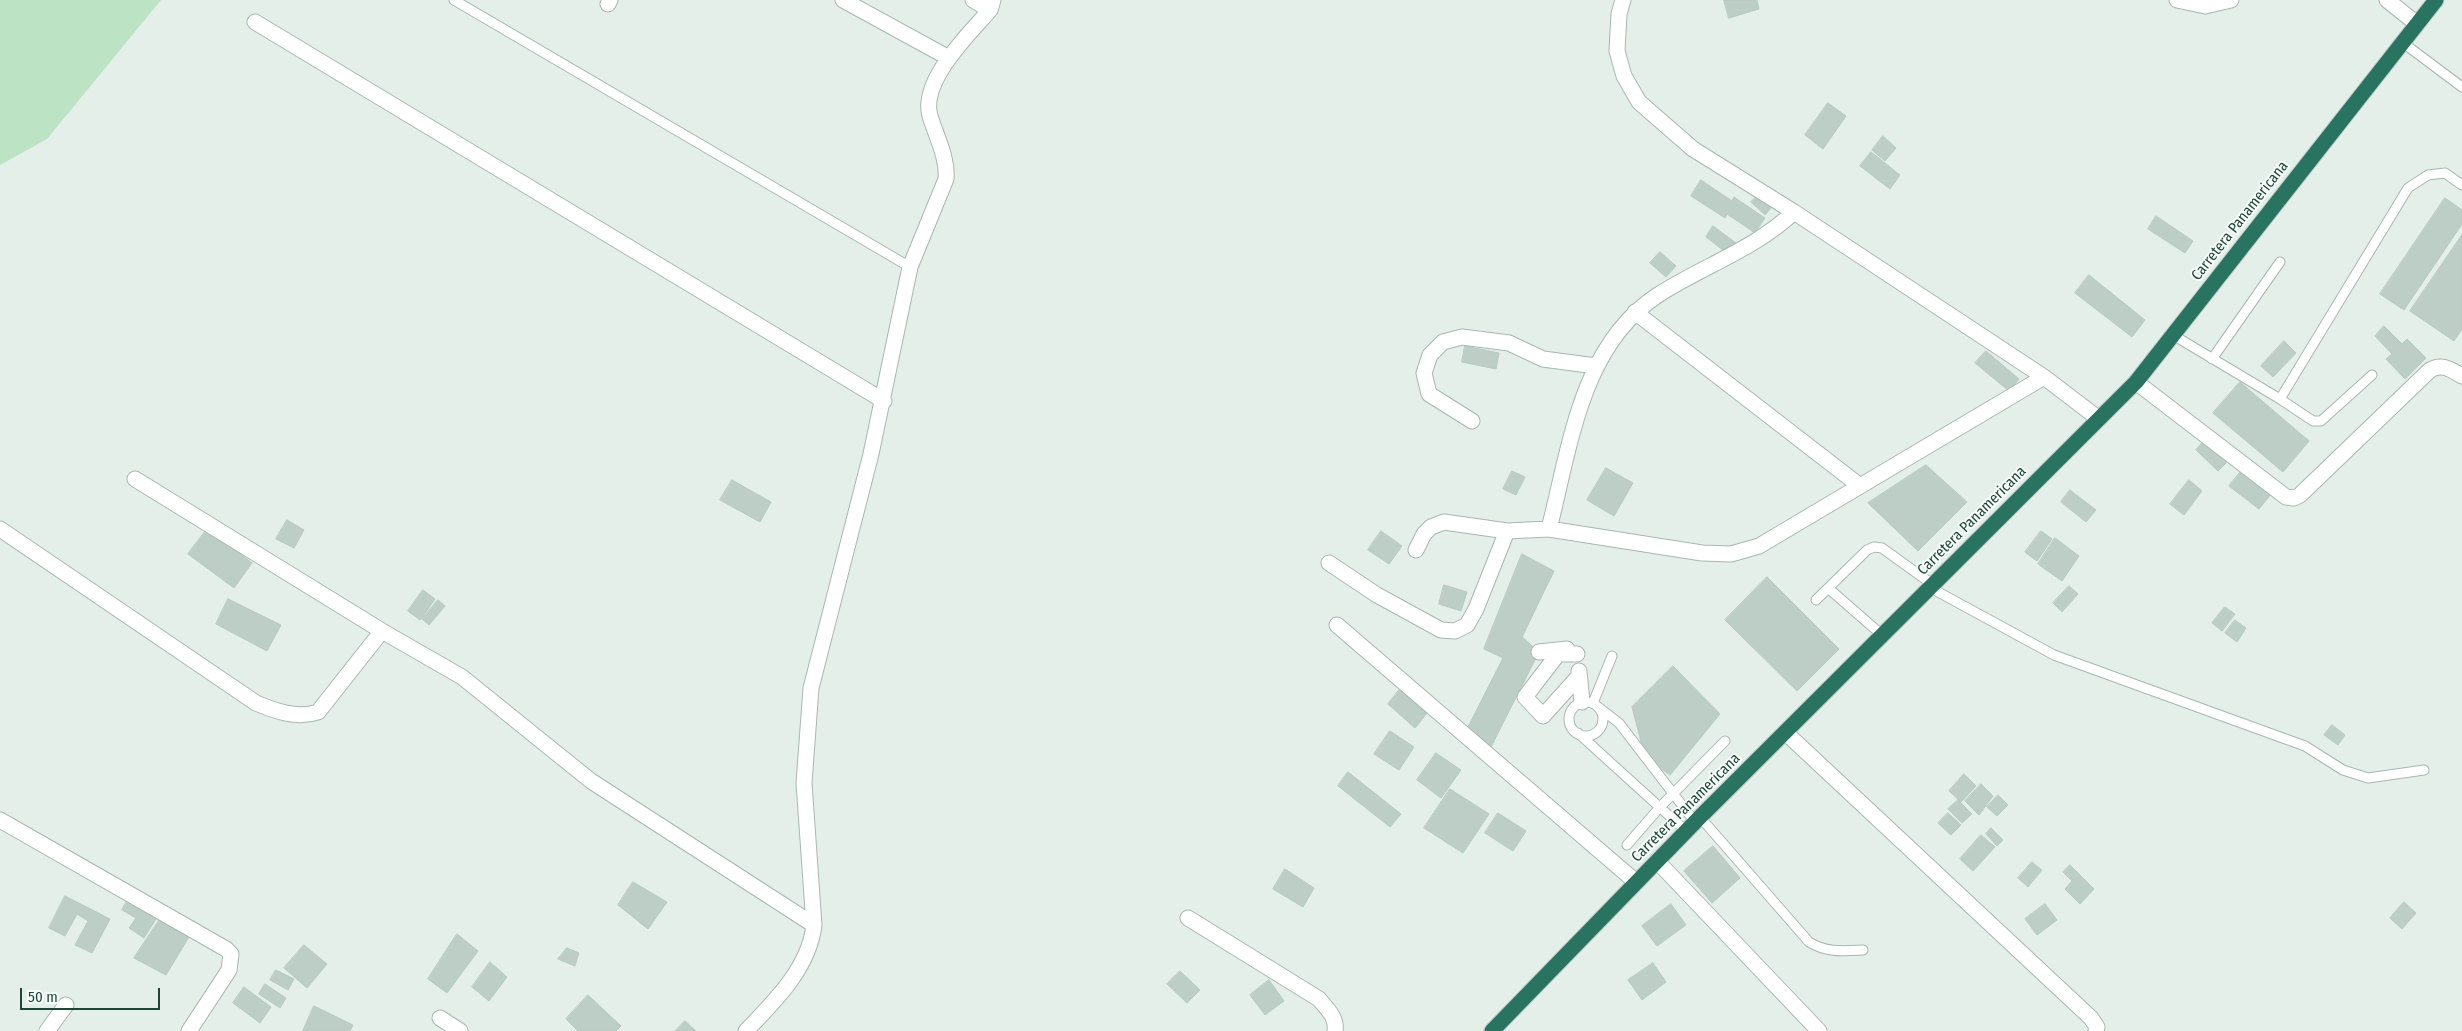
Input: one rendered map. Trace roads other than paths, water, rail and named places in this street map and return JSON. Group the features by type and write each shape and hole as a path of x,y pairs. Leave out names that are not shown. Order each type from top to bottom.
{"highway":[{"name":"Carretera Panamericana","path":"1492,1031 1694,823 2136,382 2436,0"}],"street":[{"path":"843,0 949,58"},
{"path":"746,1031 772,1005 794,976 812,939 814,925 804,783 811,688 884,401 910,267 946,179 947,168 929,114 932,89 941,68 991,5 973,0"},
{"path":"1622,0 1619,14 1617,51 1624,76 1639,102 1692,149 1794,212 2044,377 2099,419"},
{"path":"2176,0 2205,6 2232,0"},
{"path":"2387,0 2417,24"},
{"path":"255,22 884,401"},
{"path":"1549,529 1584,393 1596,366 1635,312 1659,294 1774,230 1794,212"},
{"path":"1635,312 1860,486"},
{"path":"1472,421 1429,394 1424,373 1430,355 1443,342 1462,337 1500,342 1527,350 1543,359 1596,366"},
{"path":"2136,382 2286,497 2294,498 2300,495 2430,370 2446,366 2462,376"},
{"path":"1416,550 1424,534 1432,527 1444,522 1507,532 1549,529 1702,552 1730,554 1759,546 2044,377"},
{"path":"134,479 382,631 462,677 591,781 814,925"},
{"path":"0,529 256,703 280,713 309,715 318,712 382,631"},
{"path":"1329,563 1377,595 1441,630 1455,631 1467,625 1476,609 1507,532"},
{"path":"1337,625 1636,882"},
{"path":"1539,652 1565,648 1577,654"},
{"path":"1577,654 1558,654 1525,697 1543,716 1579,676"},
{"path":"1577,654 1579,676 1591,704"},
{"path":"1786,733 2091,1018 2097,1027 2096,1031"},
{"path":"0,820 226,949 231,954 229,970 189,1031"},
{"path":"1656,862 1819,1031"},
{"path":"1188,918 1318,999 1332,1014 1336,1024 1335,1031"},
{"path":"47,1031 66,1006"},
{"path":"440,1018 460,1031"}],"lane":[{"path":"454,0 910,267"},
{"path":"2402,42 2462,87"},
{"path":"2280,399 2408,188 2428,175 2446,173 2462,185"},
{"path":"2212,359 2280,262"},
{"path":"2173,335 2313,421 2322,421 2372,375"},
{"path":"1816,600 1867,550 1874,547 1882,548 1931,586 2054,655 2305,746 2343,770 2368,778 2424,770"},
{"path":"1828,588 1882,635"},
{"path":"1591,704 1612,656"},
{"path":"1578,733 1589,735 1598,730 1603,721 1603,715 1591,704"},
{"path":"1694,823 1660,807 1578,733 1571,725 1570,714 1577,705 1591,704 1619,724 1694,823 1809,942 1821,949 1835,952 1863,950"},
{"path":"1627,845 1660,807 1725,741"}]}
